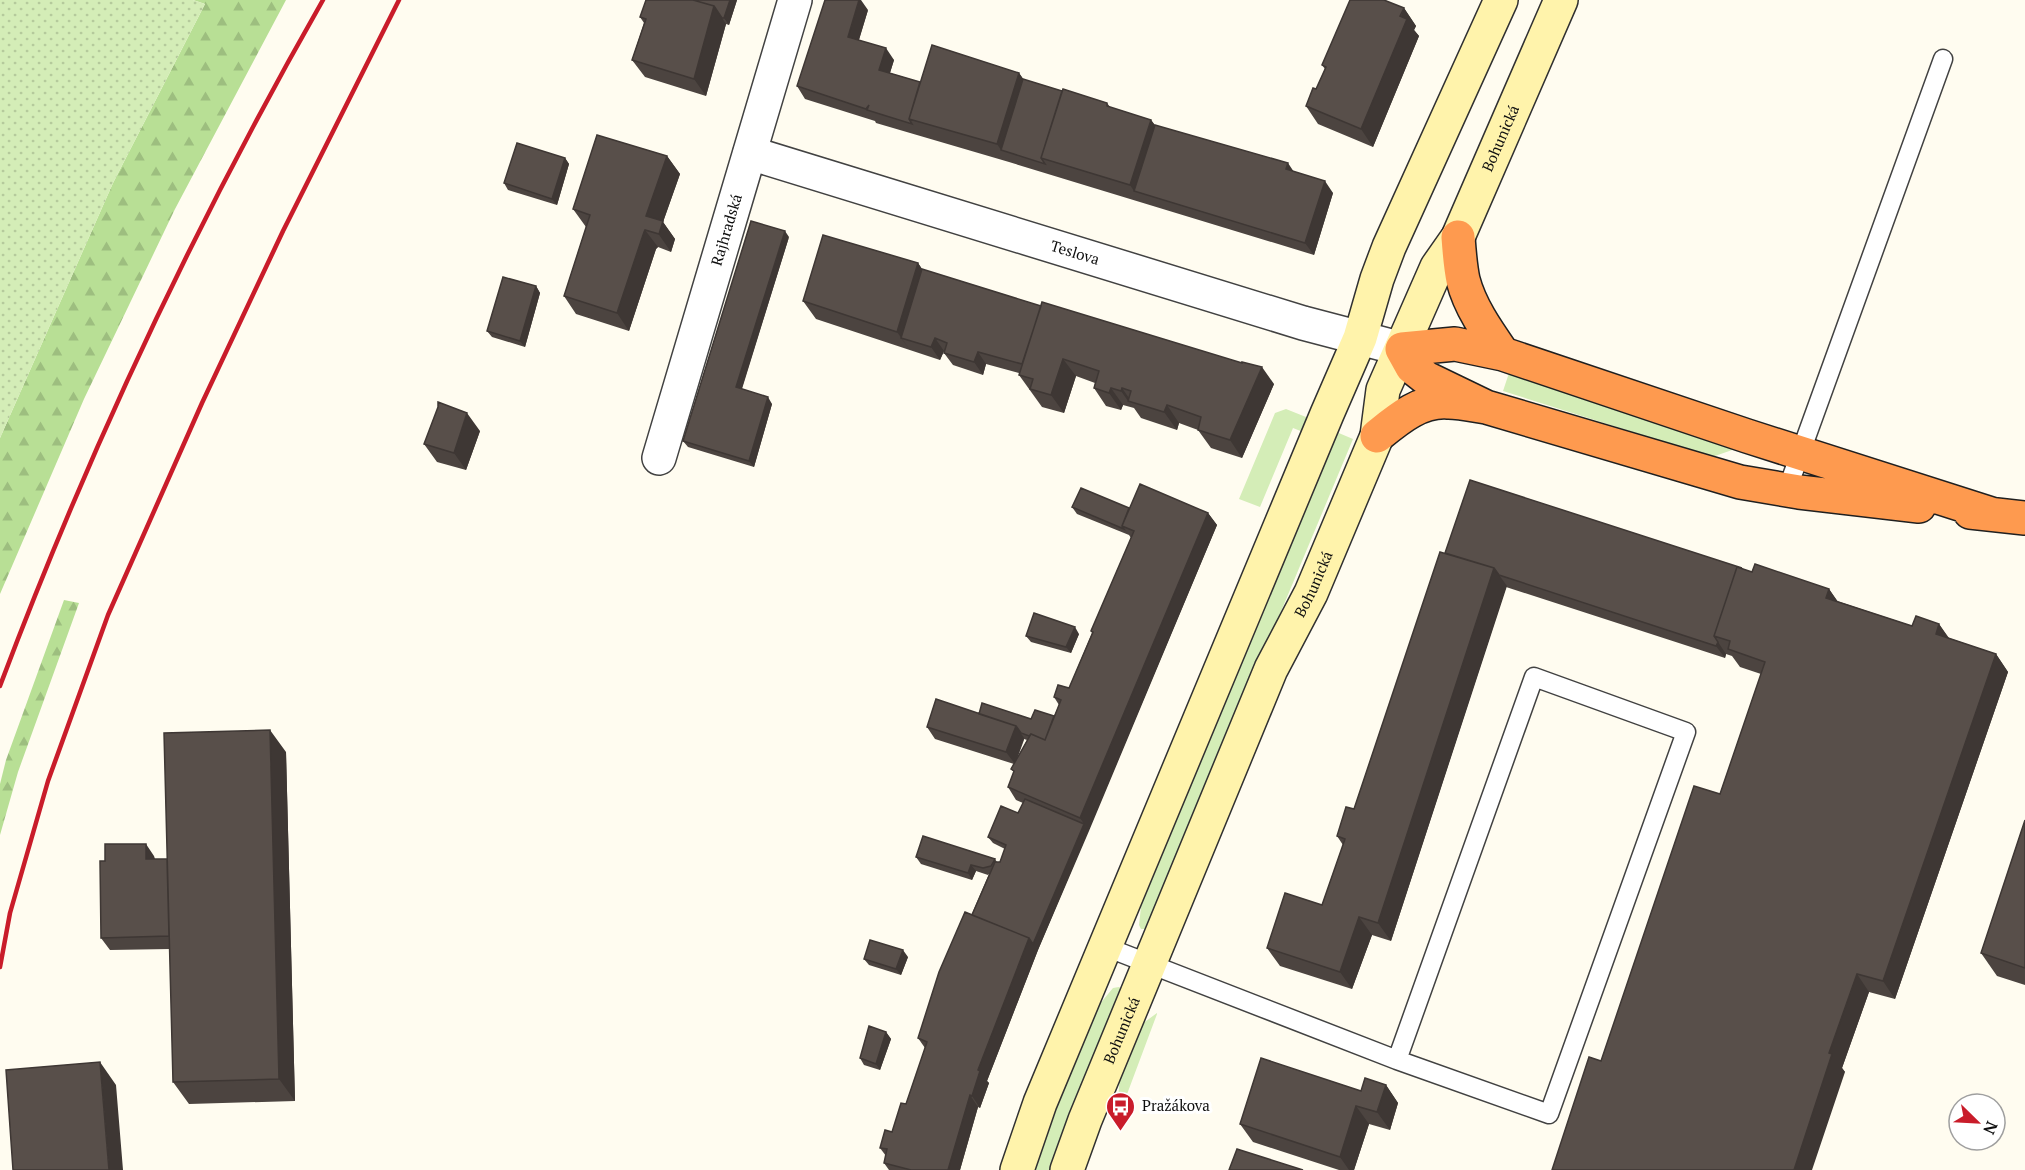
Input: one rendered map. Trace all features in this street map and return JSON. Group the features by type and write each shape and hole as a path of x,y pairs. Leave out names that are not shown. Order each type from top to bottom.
{"highway":[{"path":"1458,237 1463,279 1471,303 1485,329 1503,354"},
{"path":"1486,407 1426,378 1412,367 1402,349 1455,344 1503,354 1991,514"},
{"path":"1377,436 1406,413 1423,406 1446,401 1486,407 1740,482 1787,490 2025,518"}],"street":[{"name":"Rajhradská","path":"659,458 795,0"},
{"path":"1017,1170 1040,1103 1360,338 1389,247 1501,0"},
{"name":"Bohunická","path":"1067,1170 1271,669 1311,593 1377,436 1383,390 1437,267 1458,237 1561,0"},
{"name":"Teslova","path":"750,153 1303,323 1402,349"}],"lane":[{"path":"1787,490 1943,59"},
{"path":"1106,948 1397,1060 1549,1114 1686,732 1534,677 1397,1060"}],"green space":[{"path":"0,0 193,0 205,4 113,183 0,438"},
{"path":"193,0 286,0 175,209 84,399 0,594 0,438 113,183 205,4"},
{"path":"1509,373 1738,448 1712,457 1503,391"},
{"path":"1286,409 1311,419 1303,432 1293,428 1260,507 1239,499 1275,413"},
{"path":"1334,431 1353,439 1151,923 1148,929 1141,929 1139,925 1142,898"},
{"path":"64,600 79,603 18,772 0,835 0,784 6,760"},
{"path":"1113,988 1122,989 1056,1170 1030,1170 1094,1011"},
{"path":"1157,1013 1117,1121 1120,1069 1142,1024"}],"building":[{"path":"646,0 693,0 714,6 694,79 632,60 646,19 640,17"},
{"path":"693,0 730,0 724,18 722,18 714,6"},
{"path":"825,0 859,0 848,37 886,48 879,70 920,82 909,119 912,124 867,110 869,105 866,109 797,86"},
{"path":"1350,0 1384,0 1404,8 1400,16 1407,19 1361,129 1306,106 1313,88 1316,89 1326,67 1322,65"},
{"path":"932,45 1019,73 997,144 909,119"},
{"path":"1023,79 1062,91 1041,158 1045,164 1001,150"},
{"path":"1063,89 1151,120 1130,185 1041,158"},
{"path":"1155,125 1288,163 1286,169 1325,181 1305,243 1134,191"},
{"path":"597,135 667,156 646,216 663,221 659,234 645,230 617,313 564,296 590,215 573,209"},
{"path":"517,143 565,158 552,199 504,183"},
{"path":"751,221 785,231 736,387 768,397 749,461 683,441"},
{"path":"823,235 918,263 897,332 803,301"},
{"path":"922,269 1041,306 1022,364 978,352 974,362 944,353 947,343 935,338 931,347 901,338"},
{"path":"503,277 536,286 520,341 487,331"},
{"path":"1042,302 1242,363 1262,367 1230,440 1198,430 1201,417 1167,405 1164,412 1128,401 1131,391 1122,388 1121,391 1111,388 1109,393 1094,388 1099,371 1063,359 1051,395 1030,389 1033,379 1019,375"},
{"path":"438,402 467,413 454,453 424,444"},
{"path":"1470,480 1742,568 1737,567 1714,636 1718,642 1716,646 1499,575 1494,568 1445,553"},
{"path":"1140,484 1208,513 1080,818 1008,787 1014,771 1011,769 1031,734 1045,740 1061,700 1054,697 1058,685 1069,688 1134,531 1122,526"},
{"path":"1081,488 1129,508 1122,526 1124,529 1072,507"},
{"path":"1440,552 1494,568 1378,923 1359,917 1340,972 1267,948 1285,893 1322,905 1345,839 1337,836 1346,807 1354,809"},
{"path":"1755,564 1829,589 1826,598 1912,626 1916,616 1939,624 1936,634 1996,654 1883,981 1857,974 1829,1053 1832,1054 1794,1170 1552,1170 1589,1057 1601,1061 1694,786 1720,794 1765,662 1728,649 1730,641 1714,636 1737,567 1752,572"},
{"path":"1034,613 1075,627 1066,647 1026,636"},
{"path":"936,699 1016,726 1006,752 927,727"},
{"path":"982,703 1031,719 1035,710 1054,716 1045,740 1031,734 1029,736 1021,733 1016,726 979,714"},
{"path":"270,730 279,1079 173,1082 164,733"},
{"path":"1025,799 1084,824 1033,944 1029,938 972,915 995,862 1000,862 1006,845 988,837 1001,806 1018,813"},
{"path":"2025,820 2025,968 1981,953"},
{"path":"923,836 995,859 991,866 983,868 971,865 968,873 916,857"},
{"path":"105,844 146,844 146,859 167,859 169,936 101,938 100,861 105,861"},
{"path":"965,912 1029,938 978,1070 980,1071 972,1096 970,1095 948,1170 911,1170 884,1163 887,1149 880,1148 885,1130 892,1132 901,1103 906,1104 927,1042 918,1038 939,972"},
{"path":"870,940 903,950 896,969 864,959"},
{"path":"869,1026 886,1032 876,1064 860,1058"},
{"path":"1261,1058 1361,1091 1365,1078 1386,1085 1377,1112 1356,1106 1340,1157 1240,1124"},
{"path":"100,1062 109,1170 13,1170 6,1070"},
{"path":"1237,1149 1303,1170 1229,1170"}],"railway":[{"path":"0,686 70,510 148,336 232,166 323,0"},
{"path":"0,967 10,913 48,781 108,615 202,403 283,231 399,0"}],"place":[{"name":"Pražákova","path":"1121,1132"}]}
